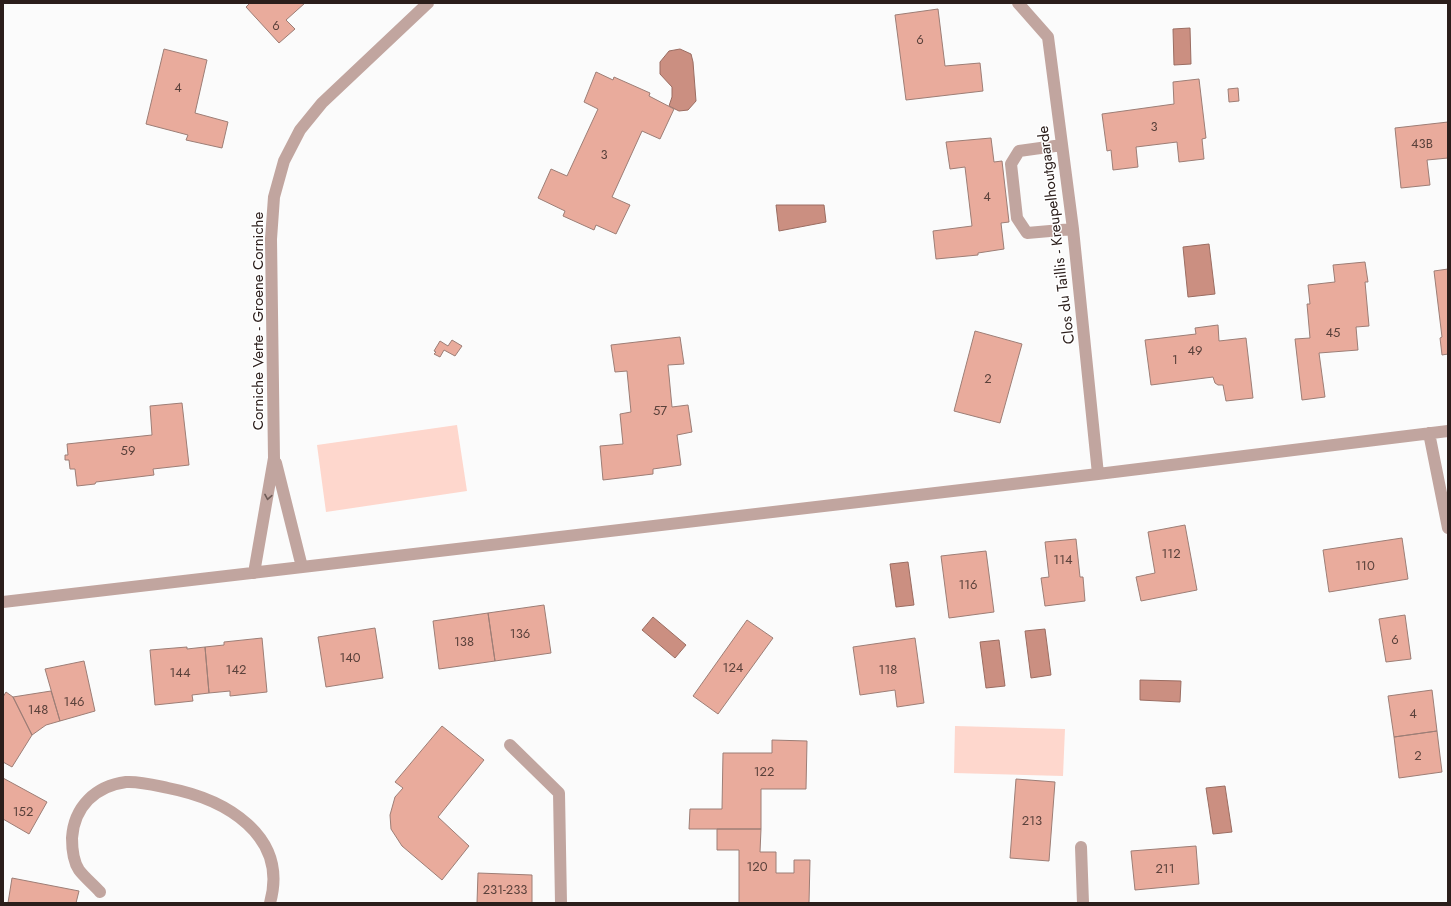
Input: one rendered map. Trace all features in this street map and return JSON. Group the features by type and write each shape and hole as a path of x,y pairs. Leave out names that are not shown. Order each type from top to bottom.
{"street":[{"name":"Corniche Verte - Groene Corniche","path":"254,573 274,458 271,239 274,196 284,161 300,130 322,103 428,3"},
{"name":"Clos du Taillis - Kreupelhoutgaarde","path":"1018,3 1048,37 1073,229 1098,474"},
{"path":"1062,145 1019,151 1011,164 1017,218 1027,233 1073,229"},
{"path":"3,602 1098,474 1448,431"},
{"path":"1429,433 1448,528"},
{"name":"Corniche Verte - Groene Corniche","path":"274,458 302,567"},
{"path":"510,744 559,793 560,903"},
{"path":"100,892 79,870 74,858 72,846 73,828 79,812 90,797 102,789 115,784 128,782 145,783 199,796 224,807 244,820 261,840 271,856 274,877 270,903"},
{"path":"1081,847 1082,903"}],"shaded area":[{"path":"1190,28 1191,64 1174,65 1173,29"},
{"path":"680,49 691,54 696,101 688,110 679,111 669,106 672,97 672,87 660,74 660,62 669,51"},
{"path":"776,205 824,205 826,222 779,231"},
{"path":"1209,244 1215,294 1188,297 1183,247"},
{"path":"457,425 467,491 326,512 317,445"},
{"path":"908,562 914,605 896,607 890,564"},
{"path":"653,617 686,645 675,658 642,630"},
{"path":"1045,629 1051,675 1031,678 1025,631"},
{"path":"999,640 1005,686 986,688 980,642"},
{"path":"1140,680 1181,681 1180,702 1140,700"},
{"path":"955,726 1065,729 1063,776 954,773"},
{"path":"1225,786 1232,832 1213,834 1206,788"}],"building":[{"path":"250,3 305,3 286,20 295,29 279,43 246,7"},
{"path":"938,9 945,66 980,63 983,91 906,100 895,15"},
{"path":"164,49 207,60 195,113 228,122 222,148 186,140 188,135 146,124"},
{"path":"596,72 613,80 614,77 650,93 649,96 674,109 660,139 642,131 612,197 630,205 616,234 596,225 594,230 563,216 565,211 538,198 551,169 567,176 598,109 584,102"},
{"path":"1199,79 1206,138 1202,139 1204,159 1179,162 1177,142 1136,147 1138,167 1113,170 1111,150 1107,151 1102,114 1174,104 1173,82"},
{"path":"1238,88 1239,101 1229,102 1228,89"},
{"path":"1448,122 1448,158 1427,160 1430,185 1401,188 1395,128"},
{"path":"991,138 994,162 1002,161 1009,222 1001,223 1004,249 978,253 978,255 936,259 933,231 972,226 965,167 950,169 946,142"},
{"path":"1365,262 1368,282 1365,282 1369,326 1356,327 1358,350 1319,353 1325,397 1302,400 1295,339 1310,338 1307,304 1310,304 1308,285 1335,282 1333,265"},
{"path":"1448,269 1448,354 1442,355 1440,338 1442,337 1434,271"},
{"path":"1218,325 1219,341 1246,338 1253,398 1226,401 1223,385 1218,385 1215,383 1213,377 1151,385 1145,340 1196,334 1195,328"},
{"path":"975,331 1022,344 1000,423 954,411"},
{"path":"680,337 684,364 668,365 672,407 688,405 692,432 677,435 681,465 653,469 653,474 603,480 600,446 623,444 620,414 631,412 627,371 615,372 611,345"},
{"path":"452,340 462,346 455,356 444,350 440,357 434,354 436,352 434,351 440,341 448,346"},
{"path":"182,403 189,465 153,469 154,475 96,482 95,484 77,486 75,469 70,469 69,460 65,460 65,455 68,455 67,444 152,435 150,406"},
{"path":"1185,525 1197,590 1141,601 1136,577 1155,573 1148,532"},
{"path":"1402,538 1408,579 1329,592 1323,550"},
{"path":"1076,539 1080,577 1083,577 1085,601 1045,606 1041,578 1049,577 1045,542"},
{"path":"986,551 994,612 949,618 941,556"},
{"path":"544,605 551,653 495,661 488,613"},
{"path":"488,613 495,661 439,669 433,621"},
{"path":"1405,615 1411,659 1386,662 1379,619"},
{"path":"747,620 773,638 718,714 693,696"},
{"path":"375,628 383,678 326,687 318,637"},
{"path":"262,638 267,692 230,696 230,691 209,693 205,647 224,645 224,642"},
{"path":"915,638 924,703 897,707 895,690 860,695 853,647"},
{"path":"187,647 187,649 205,647 209,693 192,695 193,701 155,705 150,650"},
{"path":"84,661 95,711 60,721 45,669"},
{"path":"1432,690 1437,731 1394,737 1388,696"},
{"path":"51,691 60,721 46,725 32,735 13,697"},
{"path":"6,692 13,697 32,735 12,767 3,762 3,697"},
{"path":"442,726 484,760 438,817 469,846 442,880 402,846 391,829 390,815 395,797 403,788 395,782"},
{"path":"1437,731 1442,772 1399,778 1394,737"},
{"path":"772,740 807,741 806,789 761,789 761,829 689,829 690,809 722,809 723,753 772,753"},
{"path":"3,778 47,802 29,834 3,819"},
{"path":"1016,779 1055,782 1049,861 1010,858"},
{"path":"717,829 761,829 760,852 776,852 776,873 794,873 794,860 810,860 809,903 739,903 739,850 717,850"},
{"path":"1196,846 1199,884 1135,890 1131,851"},
{"path":"478,873 532,875 532,903 477,903"},
{"path":"12,878 79,891 76,903 8,903"}]}
